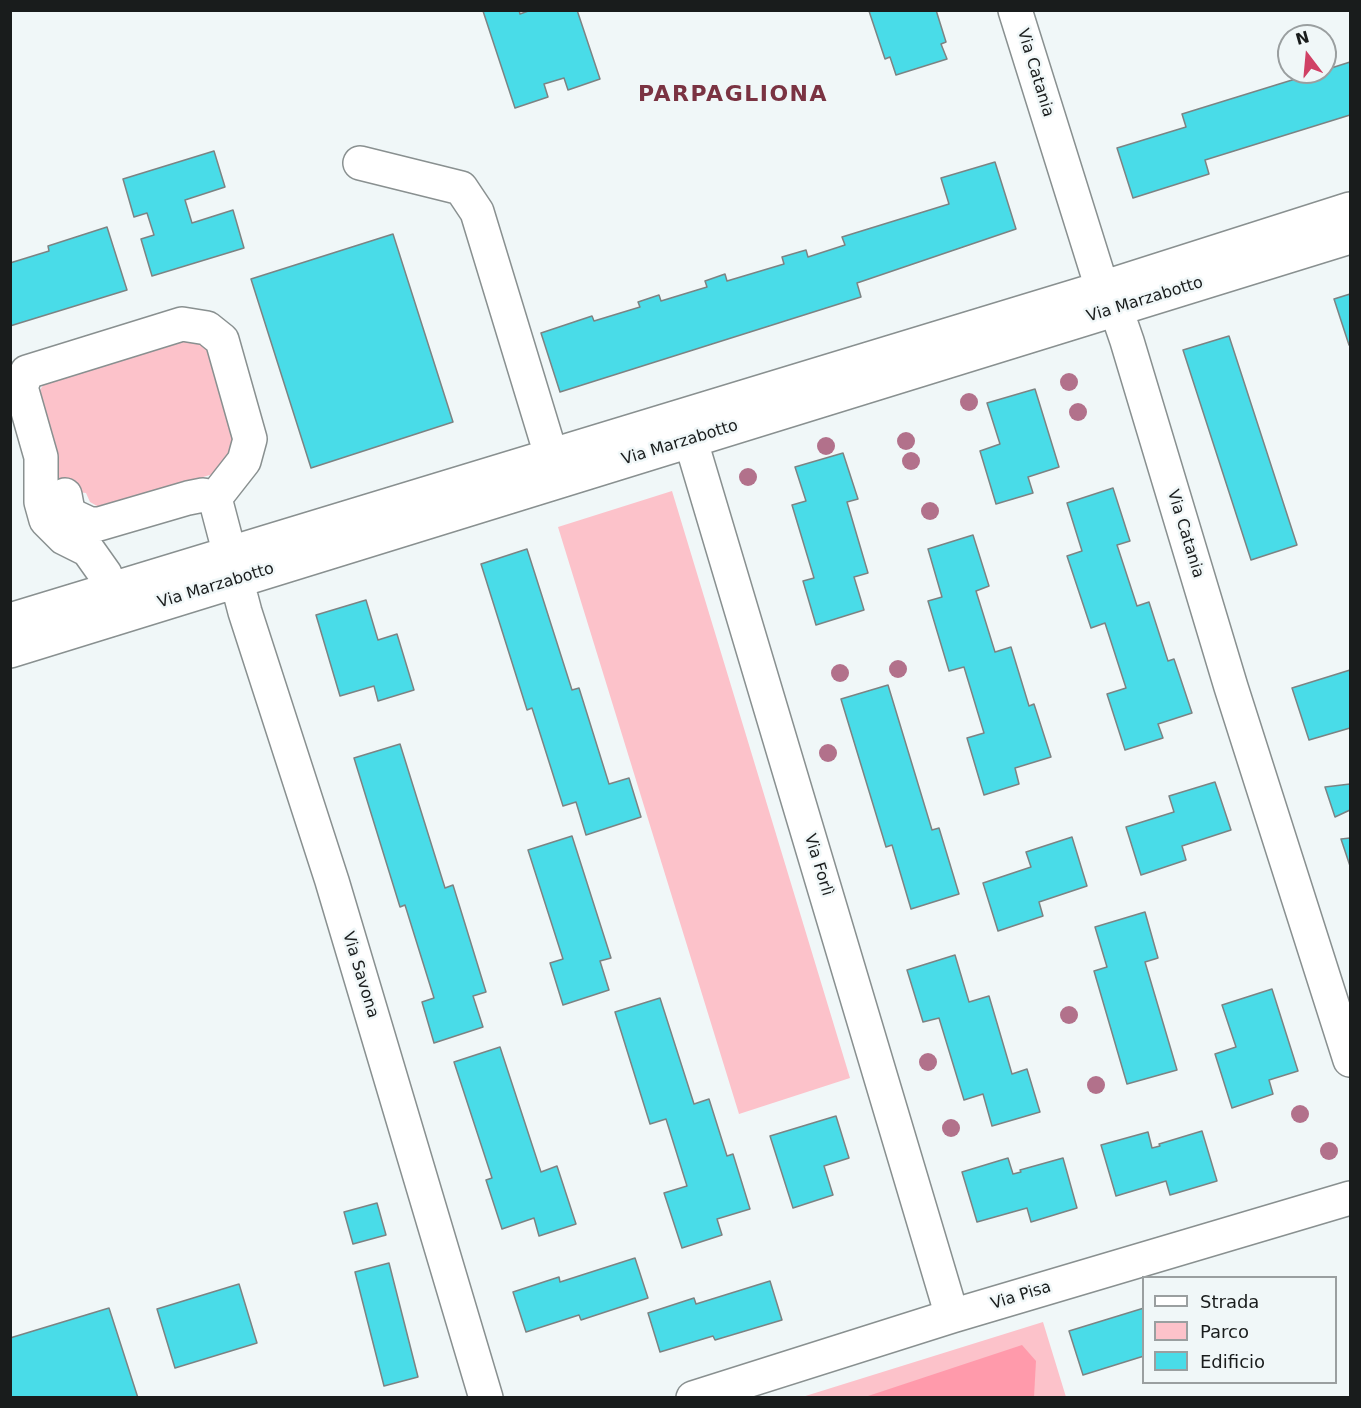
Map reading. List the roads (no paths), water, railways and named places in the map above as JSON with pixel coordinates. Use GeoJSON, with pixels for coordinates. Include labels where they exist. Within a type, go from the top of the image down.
{"type":"FeatureCollection","features":[{"type":"Feature","properties":{"kind":"street","name":"Via Catania"},"geometry":{"type":"LineString","coordinates":[[1015,10],[1350,1060]]}},
{"type":"Feature","properties":{"kind":"street"},"geometry":{"type":"LineString","coordinates":[[360,163],[461,188],[477,212],[551,455]]}},
{"type":"Feature","properties":{"kind":"street","name":"Via Marzabotto"},"geometry":{"type":"LineString","coordinates":[[1109,299],[1350,209]]}},
{"type":"Feature","properties":{"kind":"street","name":"Via Marzabotto"},"geometry":{"type":"LineString","coordinates":[[10,620],[111,590],[233,567],[1109,299],[1350,237]]}},
{"type":"Feature","properties":{"kind":"street"},"geometry":{"type":"LineString","coordinates":[[66,495],[68,511],[90,524],[99,524],[188,498],[203,495],[214,498],[244,461],[250,439],[222,340],[207,328],[182,324],[27,372],[21,387],[40,456],[41,502],[46,520],[64,537],[88,550],[105,574],[111,590]]}},
{"type":"Feature","properties":{"kind":"street","name":"Via Marzabotto"},"geometry":{"type":"LineString","coordinates":[[10,651],[233,567],[551,455],[687,427]]}},
{"type":"Feature","properties":{"kind":"street","name":"Via Forlì"},"geometry":{"type":"LineString","coordinates":[[687,427],[952,1316]]}},
{"type":"Feature","properties":{"kind":"street","name":"Via Savona"},"geometry":{"type":"LineString","coordinates":[[214,498],[245,612],[332,881],[486,1398]]}},
{"type":"Feature","properties":{"kind":"street","name":"Via Pisa"},"geometry":{"type":"LineString","coordinates":[[693,1398],[952,1316],[1350,1198]]}},
{"type":"Feature","properties":{"kind":"district","name":"PARPAGLIONA"},"geometry":{"type":"Point","coordinates":[733,95]}}]}
